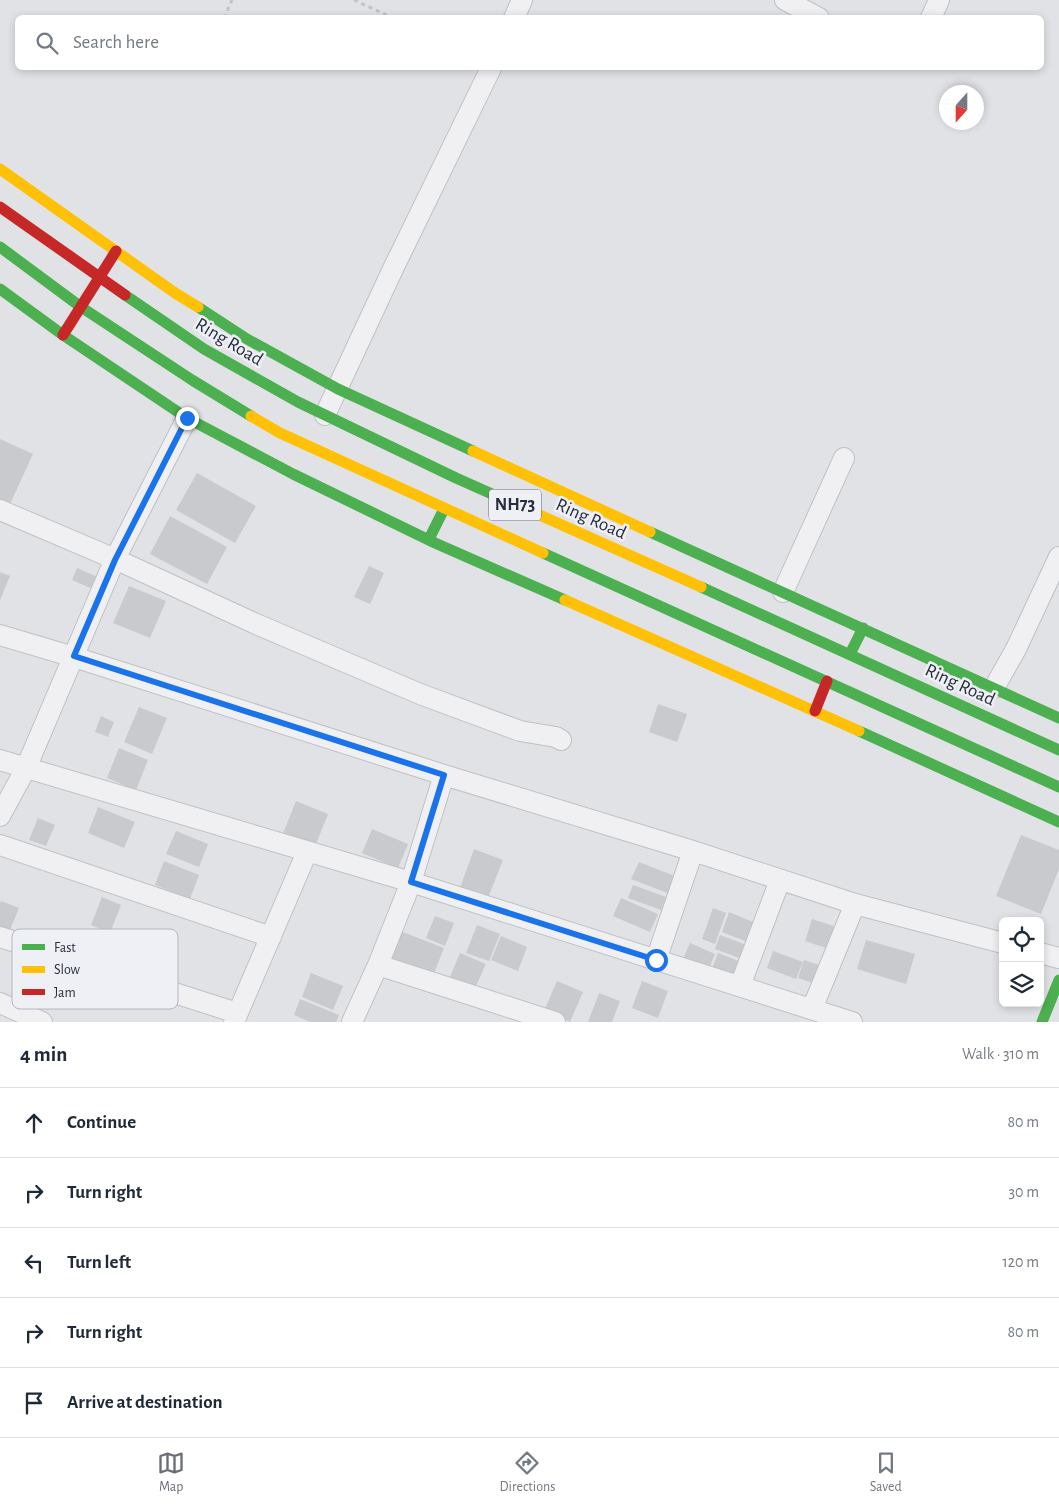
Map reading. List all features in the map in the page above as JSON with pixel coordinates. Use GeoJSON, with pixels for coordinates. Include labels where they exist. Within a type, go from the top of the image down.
{"type":"FeatureCollection","features":[{"type":"Feature","properties":{"kind":"main road"},"geometry":{"type":"LineString","coordinates":[[0,169],[174,292],[247,339],[338,389],[1059,718]]}},
{"type":"Feature","properties":{"kind":"main road","name":"Ring Road"},"geometry":{"type":"LineString","coordinates":[[0,207],[204,349],[325,416],[492,494],[1059,750]]}},
{"type":"Feature","properties":{"kind":"main road","name":"NH73"},"geometry":{"type":"LineString","coordinates":[[0,247],[81,307],[192,380],[280,433],[1059,788]]}},
{"type":"Feature","properties":{"kind":"main road"},"geometry":{"type":"LineString","coordinates":[[63,335],[116,251]]}},
{"type":"Feature","properties":{"kind":"main road"},"geometry":{"type":"LineString","coordinates":[[0,289],[63,335],[187,418],[293,474],[429,539],[815,710],[1059,822]]}},
{"type":"Feature","properties":{"kind":"main road"},"geometry":{"type":"LineString","coordinates":[[429,539],[444,509]]}},
{"type":"Feature","properties":{"kind":"main road"},"geometry":{"type":"LineString","coordinates":[[850,654],[863,628]]}},
{"type":"Feature","properties":{"kind":"main road"},"geometry":{"type":"LineString","coordinates":[[815,710],[827,681]]}},
{"type":"Feature","properties":{"kind":"main road"},"geometry":{"type":"LineString","coordinates":[[1042,1022],[1059,980]]}},
{"type":"Feature","properties":{"kind":"street"},"geometry":{"type":"LineString","coordinates":[[515,15],[522,0]]}},
{"type":"Feature","properties":{"kind":"street"},"geometry":{"type":"LineString","coordinates":[[932,15],[939,0]]}},
{"type":"Feature","properties":{"kind":"street"},"geometry":{"type":"LineString","coordinates":[[795,2],[814,15]]}},
{"type":"Feature","properties":{"kind":"street"},"geometry":{"type":"LineString","coordinates":[[325,416],[392,271],[490,70]]}},
{"type":"Feature","properties":{"kind":"street"},"geometry":{"type":"LineString","coordinates":[[0,816],[26,768],[115,560],[187,418]]}},
{"type":"Feature","properties":{"kind":"street"},"geometry":{"type":"LineString","coordinates":[[783,592],[844,458]]}},
{"type":"Feature","properties":{"kind":"street"},"geometry":{"type":"LineString","coordinates":[[0,510],[254,623],[420,694],[520,731],[556,737],[561,740]]}},
{"type":"Feature","properties":{"kind":"street"},"geometry":{"type":"LineString","coordinates":[[994,688],[1016,649],[1059,557]]}},
{"type":"Feature","properties":{"kind":"street"},"geometry":{"type":"LineString","coordinates":[[0,635],[74,656],[855,904],[999,942]]}},
{"type":"Feature","properties":{"kind":"street"},"geometry":{"type":"LineString","coordinates":[[0,760],[411,882],[852,1022]]}},
{"type":"Feature","properties":{"kind":"street"},"geometry":{"type":"LineString","coordinates":[[352,1022],[378,965],[411,882],[444,775]]}},
{"type":"Feature","properties":{"kind":"street"},"geometry":{"type":"LineString","coordinates":[[0,845],[271,937]]}},
{"type":"Feature","properties":{"kind":"street"},"geometry":{"type":"LineString","coordinates":[[656,960],[693,851]]}},
{"type":"Feature","properties":{"kind":"street"},"geometry":{"type":"LineString","coordinates":[[178,998],[235,1018],[307,852]]}},
{"type":"Feature","properties":{"kind":"street"},"geometry":{"type":"LineString","coordinates":[[740,986],[780,880]]}},
{"type":"Feature","properties":{"kind":"street"},"geometry":{"type":"LineString","coordinates":[[812,1009],[855,904]]}},
{"type":"Feature","properties":{"kind":"street"},"geometry":{"type":"LineString","coordinates":[[0,937],[12,941]]}},
{"type":"Feature","properties":{"kind":"street"},"geometry":{"type":"LineString","coordinates":[[1044,954],[1059,958]]}},
{"type":"Feature","properties":{"kind":"street"},"geometry":{"type":"LineString","coordinates":[[378,965],[554,1022]]}},
{"type":"Feature","properties":{"kind":"street"},"geometry":{"type":"LineString","coordinates":[[0,1003],[12,1008]]}},
{"type":"Feature","properties":{"kind":"street"},"geometry":{"type":"LineString","coordinates":[[13,1009],[42,1022]]}},
{"type":"Feature","properties":{"kind":"path"},"geometry":{"type":"LineString","coordinates":[[225,15],[232,0]]}},
{"type":"Feature","properties":{"kind":"path"},"geometry":{"type":"LineString","coordinates":[[354,0],[386,15]]}},
{"type":"Feature","properties":{"kind":"building"},"geometry":{"type":"Polygon","coordinates":[[[0,439],[33,454],[10,504],[0,500],[0,439]]]}},
{"type":"Feature","properties":{"kind":"building"},"geometry":{"type":"Polygon","coordinates":[[[197,473],[256,506],[235,543],[176,510],[197,473]]]}},
{"type":"Feature","properties":{"kind":"building"},"geometry":{"type":"Polygon","coordinates":[[[170,516],[227,547],[207,584],[150,554],[170,516]]]}},
{"type":"Feature","properties":{"kind":"building"},"geometry":{"type":"Polygon","coordinates":[[[369,566],[384,573],[370,604],[354,597],[369,566]]]}},
{"type":"Feature","properties":{"kind":"building"},"geometry":{"type":"Polygon","coordinates":[[[77,568],[100,578],[95,590],[72,580],[77,568]]]}},
{"type":"Feature","properties":{"kind":"building"},"geometry":{"type":"Polygon","coordinates":[[[0,572],[10,576],[0,600],[0,572]]]}},
{"type":"Feature","properties":{"kind":"building"},"geometry":{"type":"Polygon","coordinates":[[[129,586],[166,601],[150,638],[113,623],[129,586]]]}},
{"type":"Feature","properties":{"kind":"building"},"geometry":{"type":"Polygon","coordinates":[[[658,704],[687,714],[677,742],[649,732],[658,704]]]}},
{"type":"Feature","properties":{"kind":"building"},"geometry":{"type":"Polygon","coordinates":[[[139,707],[167,718],[152,754],[124,742],[139,707]]]}},
{"type":"Feature","properties":{"kind":"building"},"geometry":{"type":"Polygon","coordinates":[[[101,716],[114,722],[108,737],[95,732],[101,716]]]}},
{"type":"Feature","properties":{"kind":"building"},"geometry":{"type":"Polygon","coordinates":[[[119,748],[148,760],[136,790],[107,778],[119,748]]]}},
{"type":"Feature","properties":{"kind":"building"},"geometry":{"type":"Polygon","coordinates":[[[296,801],[328,814],[314,849],[282,836],[296,801]]]}},
{"type":"Feature","properties":{"kind":"building"},"geometry":{"type":"Polygon","coordinates":[[[98,807],[135,822],[124,848],[88,833],[98,807]]]}},
{"type":"Feature","properties":{"kind":"building"},"geometry":{"type":"Polygon","coordinates":[[[38,818],[55,825],[46,846],[29,840],[38,818]]]}},
{"type":"Feature","properties":{"kind":"building"},"geometry":{"type":"Polygon","coordinates":[[[372,829],[408,844],[398,868],[362,853],[372,829]]]}},
{"type":"Feature","properties":{"kind":"building"},"geometry":{"type":"Polygon","coordinates":[[[176,831],[208,844],[199,867],[166,854],[176,831]]]}},
{"type":"Feature","properties":{"kind":"building"},"geometry":{"type":"Polygon","coordinates":[[[1021,835],[1059,850],[1059,869],[1041,914],[996,896],[1021,835]]]}},
{"type":"Feature","properties":{"kind":"building"},"geometry":{"type":"Polygon","coordinates":[[[474,849],[503,860],[488,898],[460,888],[474,849]]]}},
{"type":"Feature","properties":{"kind":"building"},"geometry":{"type":"Polygon","coordinates":[[[164,861],[199,875],[190,899],[155,885],[164,861]]]}},
{"type":"Feature","properties":{"kind":"building"},"geometry":{"type":"Polygon","coordinates":[[[639,862],[677,877],[670,894],[631,879],[639,862]]]}},
{"type":"Feature","properties":{"kind":"building"},"geometry":{"type":"Polygon","coordinates":[[[633,885],[666,897],[661,910],[628,898],[633,885]]]}},
{"type":"Feature","properties":{"kind":"building"},"geometry":{"type":"Polygon","coordinates":[[[102,897],[121,905],[112,929],[100,929],[91,925],[102,897]]]}},
{"type":"Feature","properties":{"kind":"building"},"geometry":{"type":"Polygon","coordinates":[[[621,898],[658,914],[650,932],[613,916],[621,898]]]}},
{"type":"Feature","properties":{"kind":"building"},"geometry":{"type":"Polygon","coordinates":[[[1,901],[19,908],[8,935],[0,932],[1,901]]]}},
{"type":"Feature","properties":{"kind":"building"},"geometry":{"type":"Polygon","coordinates":[[[713,908],[726,913],[715,944],[702,939],[713,908]]]}},
{"type":"Feature","properties":{"kind":"building"},"geometry":{"type":"Polygon","coordinates":[[[729,912],[760,925],[753,944],[722,932],[729,912]]]}},
{"type":"Feature","properties":{"kind":"building"},"geometry":{"type":"Polygon","coordinates":[[[435,916],[454,923],[445,946],[426,938],[435,916]]]}},
{"type":"Feature","properties":{"kind":"building"},"geometry":{"type":"Polygon","coordinates":[[[812,919],[843,929],[835,951],[805,941],[812,919]]]}},
{"type":"Feature","properties":{"kind":"building"},"geometry":{"type":"Polygon","coordinates":[[[477,925],[500,934],[489,961],[466,953],[477,925]]]}},
{"type":"Feature","properties":{"kind":"building"},"geometry":{"type":"Polygon","coordinates":[[[400,931],[444,948],[433,976],[389,958],[400,931]]]}},
{"type":"Feature","properties":{"kind":"building"},"geometry":{"type":"Polygon","coordinates":[[[720,935],[752,947],[747,961],[715,949],[720,935]]]}},
{"type":"Feature","properties":{"kind":"building"},"geometry":{"type":"Polygon","coordinates":[[[501,936],[527,947],[518,971],[491,960],[501,936]]]}},
{"type":"Feature","properties":{"kind":"building"},"geometry":{"type":"Polygon","coordinates":[[[866,940],[915,954],[906,984],[857,969],[866,940]]]}},
{"type":"Feature","properties":{"kind":"building"},"geometry":{"type":"Polygon","coordinates":[[[690,943],[715,954],[708,971],[682,961],[690,943]]]}},
{"type":"Feature","properties":{"kind":"building"},"geometry":{"type":"Polygon","coordinates":[[[773,951],[803,962],[796,979],[767,968],[773,951]]]}},
{"type":"Feature","properties":{"kind":"building"},"geometry":{"type":"Polygon","coordinates":[[[460,953],[486,964],[475,988],[450,977],[460,953]]]}},
{"type":"Feature","properties":{"kind":"building"},"geometry":{"type":"Polygon","coordinates":[[[718,953],[744,963],[737,981],[711,971],[718,953]]]}},
{"type":"Feature","properties":{"kind":"building"},"geometry":{"type":"Polygon","coordinates":[[[804,960],[825,967],[819,985],[798,978],[804,960]]]}},
{"type":"Feature","properties":{"kind":"building"},"geometry":{"type":"Polygon","coordinates":[[[311,973],[343,986],[333,1010],[302,997],[311,973]]]}},
{"type":"Feature","properties":{"kind":"building"},"geometry":{"type":"Polygon","coordinates":[[[557,981],[583,992],[570,1022],[544,1011],[557,981]]]}},
{"type":"Feature","properties":{"kind":"building"},"geometry":{"type":"Polygon","coordinates":[[[642,981],[668,991],[658,1018],[632,1008],[642,981]]]}},
{"type":"Feature","properties":{"kind":"building"},"geometry":{"type":"Polygon","coordinates":[[[599,993],[620,1001],[612,1022],[588,1022],[599,993]]]}},
{"type":"Feature","properties":{"kind":"building"},"geometry":{"type":"Polygon","coordinates":[[[300,999],[339,1015],[336,1022],[310,1022],[294,1015],[300,999]]]}},
{"type":"Feature","properties":{"kind":"traffic: fast"},"geometry":{"type":"LineString","coordinates":[[0,247],[81,307],[192,380],[251,416]]}},
{"type":"Feature","properties":{"kind":"traffic: fast"},"geometry":{"type":"LineString","coordinates":[[0,289],[63,335],[187,418],[293,474],[435,543],[565,600]]}},
{"type":"Feature","properties":{"kind":"traffic: fast"},"geometry":{"type":"LineString","coordinates":[[125,295],[204,349],[298,402],[456,478],[535,513]]}},
{"type":"Feature","properties":{"kind":"traffic: fast"},"geometry":{"type":"LineString","coordinates":[[198,307],[247,339],[338,389],[473,451]]}},
{"type":"Feature","properties":{"kind":"traffic: fast"},"geometry":{"type":"LineString","coordinates":[[429,539],[444,509]]}},
{"type":"Feature","properties":{"kind":"traffic: fast"},"geometry":{"type":"LineString","coordinates":[[650,532],[1059,718]]}},
{"type":"Feature","properties":{"kind":"traffic: fast"},"geometry":{"type":"LineString","coordinates":[[543,553],[1059,787]]}},
{"type":"Feature","properties":{"kind":"traffic: fast"},"geometry":{"type":"LineString","coordinates":[[701,587],[1059,750]]}},
{"type":"Feature","properties":{"kind":"traffic: fast"},"geometry":{"type":"LineString","coordinates":[[850,654],[863,628]]}},
{"type":"Feature","properties":{"kind":"traffic: fast"},"geometry":{"type":"LineString","coordinates":[[859,731],[1059,822]]}},
{"type":"Feature","properties":{"kind":"traffic: fast"},"geometry":{"type":"LineString","coordinates":[[1042,1022],[1059,980]]}},
{"type":"Feature","properties":{"kind":"traffic: slow"},"geometry":{"type":"LineString","coordinates":[[0,169],[175,293],[198,307]]}},
{"type":"Feature","properties":{"kind":"traffic: slow"},"geometry":{"type":"LineString","coordinates":[[251,416],[280,433],[543,553]]}},
{"type":"Feature","properties":{"kind":"traffic: slow"},"geometry":{"type":"LineString","coordinates":[[473,451],[650,532]]}},
{"type":"Feature","properties":{"kind":"traffic: slow"},"geometry":{"type":"LineString","coordinates":[[535,513],[701,587]]}},
{"type":"Feature","properties":{"kind":"traffic: slow"},"geometry":{"type":"LineString","coordinates":[[565,600],[859,731]]}},
{"type":"Feature","properties":{"kind":"traffic: jam"},"geometry":{"type":"LineString","coordinates":[[0,207],[125,295]]}},
{"type":"Feature","properties":{"kind":"traffic: jam"},"geometry":{"type":"LineString","coordinates":[[63,335],[116,251]]}},
{"type":"Feature","properties":{"kind":"traffic: jam"},"geometry":{"type":"LineString","coordinates":[[815,711],[827,681]]}},
{"type":"Feature","properties":{"kind":"route"},"geometry":{"type":"LineString","coordinates":[[187,418],[115,560],[74,656],[444,775],[411,882],[656,960]]}}]}
